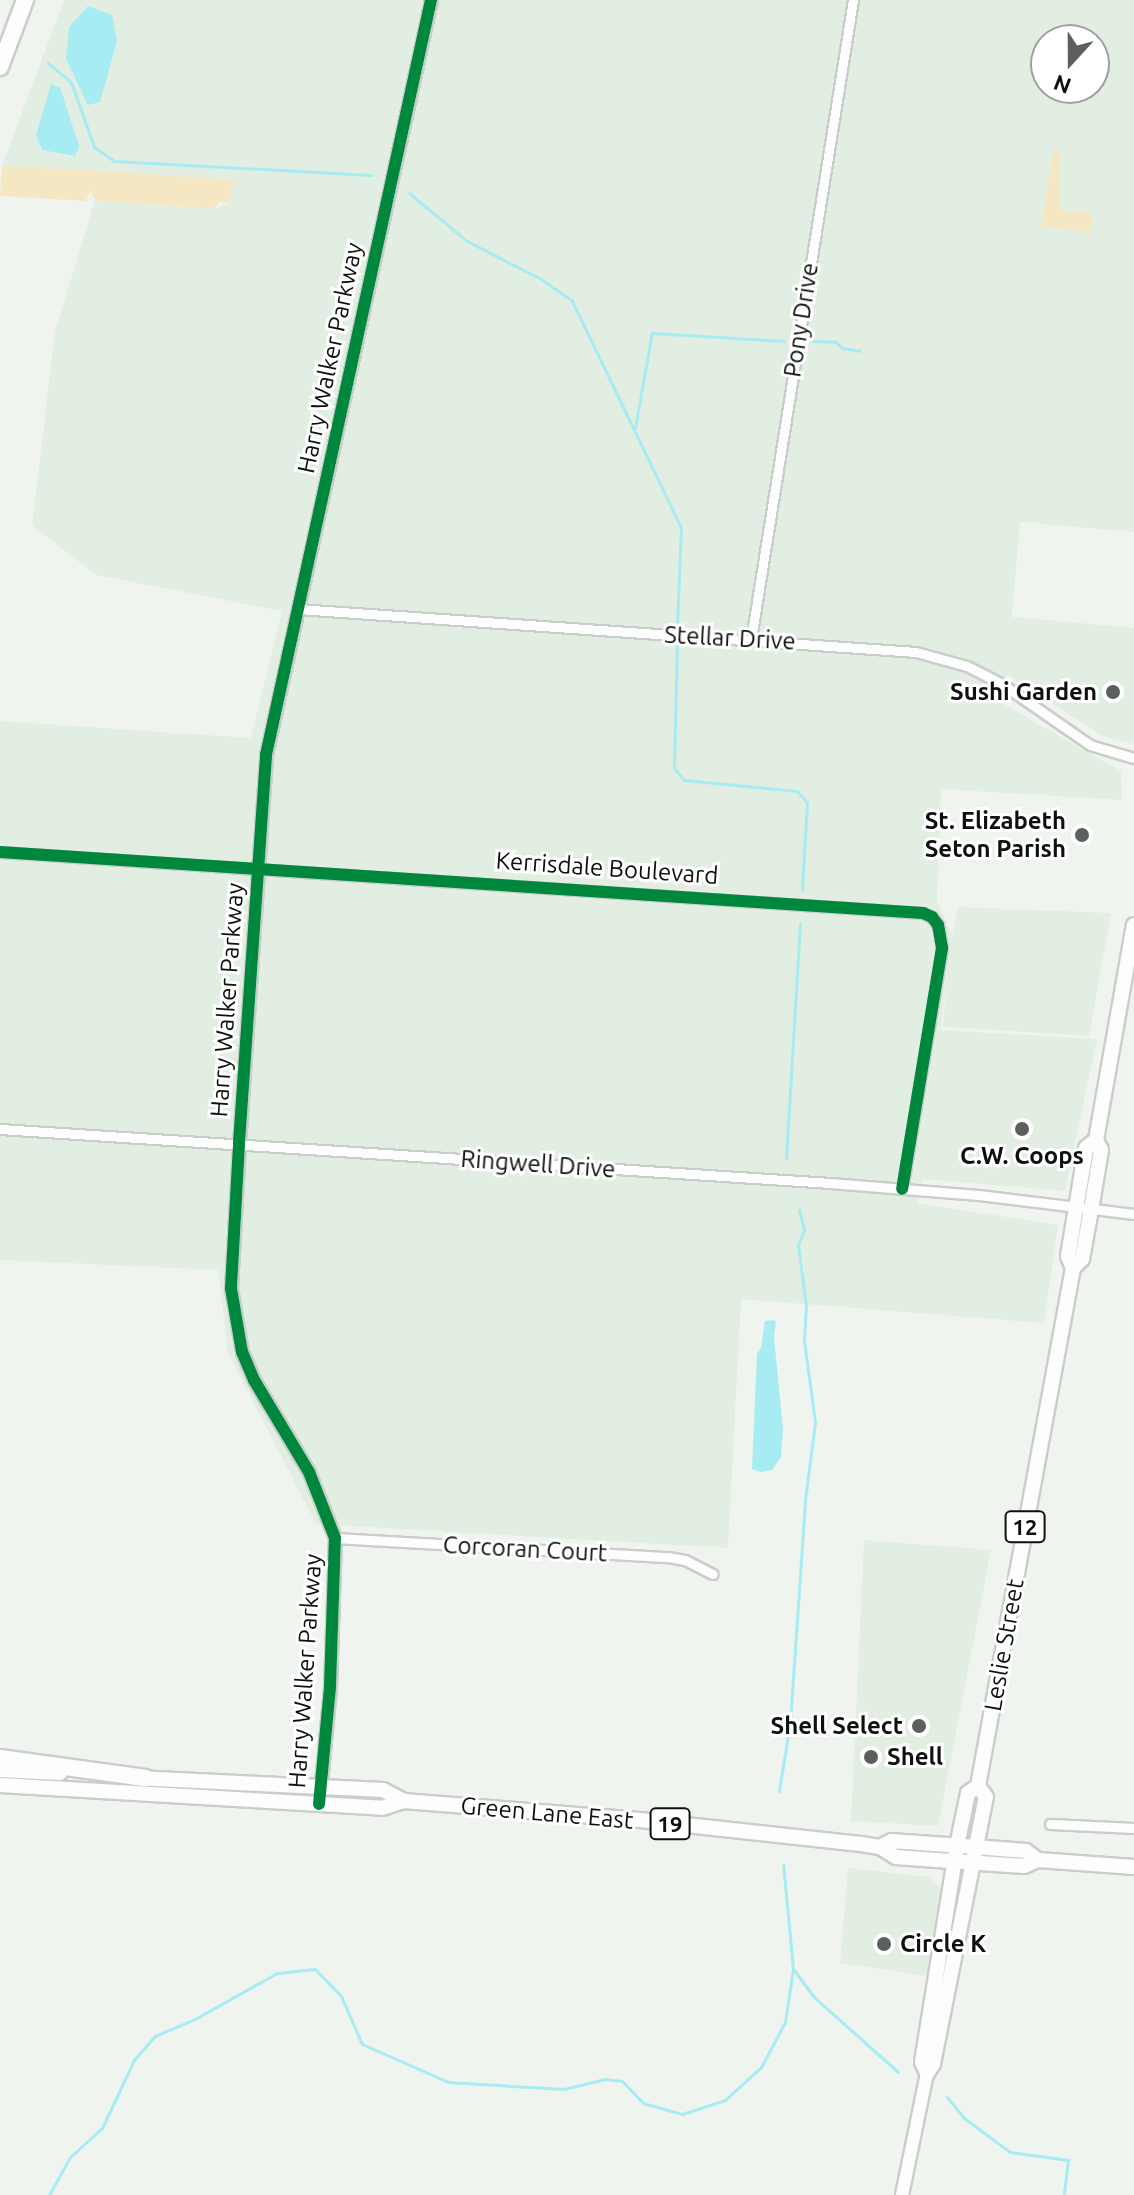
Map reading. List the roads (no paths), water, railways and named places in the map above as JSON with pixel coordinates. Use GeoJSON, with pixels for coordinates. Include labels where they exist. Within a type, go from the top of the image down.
{"type":"FeatureCollection","features":[{"type":"Feature","properties":{"kind":"highway"},"geometry":{"type":"LineString","coordinates":[[0,67],[25,0]]}},
{"type":"Feature","properties":{"kind":"highway"},"geometry":{"type":"LineString","coordinates":[[0,1758],[146,1778]]}},
{"type":"Feature","properties":{"kind":"main road","name":"Leslie Street"},"geometry":{"type":"LineString","coordinates":[[1073,1268],[1082,1259],[1091,1210],[1101,1150],[1096,1140],[1134,925]]}},
{"type":"Feature","properties":{"kind":"main road","name":"Leslie Street"},"geometry":{"type":"LineString","coordinates":[[927,2073],[922,2062],[956,1853],[968,1793],[978,1786],[1073,1268],[1068,1256],[1075,1207],[1086,1148],[1096,1140]]}},
{"type":"Feature","properties":{"kind":"main road","name":"Green Lane East"},"geometry":{"type":"LineString","coordinates":[[0,1770],[318,1785],[383,1790],[404,1801]]}},
{"type":"Feature","properties":{"kind":"main road","name":"Green Lane East"},"geometry":{"type":"LineString","coordinates":[[0,1785],[382,1808],[404,1801],[640,1820],[880,1847],[892,1841],[956,1853],[973,1862],[1024,1866],[1038,1860],[1134,1867]]}},
{"type":"Feature","properties":{"kind":"main road","name":"Leslie Street"},"geometry":{"type":"LineString","coordinates":[[902,2195],[927,2073],[933,2064],[986,1797],[978,1786]]}},
{"type":"Feature","properties":{"kind":"main road","name":"Green Lane East"},"geometry":{"type":"LineString","coordinates":[[956,1853],[976,1847],[1026,1851],[1038,1860]]}},
{"type":"Feature","properties":{"kind":"street","name":"Harry Walker Parkway"},"geometry":{"type":"LineString","coordinates":[[319,1804],[318,1785],[330,1687],[335,1538],[309,1472],[254,1380],[242,1352],[231,1288],[239,1143],[266,755],[431,0]]}},
{"type":"Feature","properties":{"kind":"street","name":"Pony Drive"},"geometry":{"type":"LineString","coordinates":[[751,639],[853,0]]}},
{"type":"Feature","properties":{"kind":"street","name":"Stellar Drive"},"geometry":{"type":"LineString","coordinates":[[298,609],[896,649],[967,666],[1002,684],[1090,745],[1134,758]]}},
{"type":"Feature","properties":{"kind":"street","name":"Kerrisdale Boulevard"},"geometry":{"type":"LineString","coordinates":[[0,852],[912,910],[932,917],[941,934],[942,948],[902,1189]]}},
{"type":"Feature","properties":{"kind":"street","name":"Ringwell Drive"},"geometry":{"type":"LineString","coordinates":[[0,1129],[902,1189],[1134,1214]]}},
{"type":"Feature","properties":{"kind":"street","name":"Corcoran Court"},"geometry":{"type":"LineString","coordinates":[[335,1538],[668,1557],[685,1560],[713,1574]]}},
{"type":"Feature","properties":{"kind":"street"},"geometry":{"type":"LineString","coordinates":[[1050,1824],[1134,1828]]}},
{"type":"Feature","properties":{"kind":"water"},"geometry":{"type":"Polygon","coordinates":[[[88,6],[112,15],[117,41],[100,102],[88,105],[66,59],[69,27],[88,6]]]}},
{"type":"Feature","properties":{"kind":"water"},"geometry":{"type":"Polygon","coordinates":[[[51,84],[60,87],[79,146],[75,156],[42,150],[36,135],[51,84]]]}},
{"type":"Feature","properties":{"kind":"water"},"geometry":{"type":"Polygon","coordinates":[[[765,1321],[776,1321],[774,1337],[783,1429],[781,1457],[772,1470],[761,1472],[752,1469],[757,1354],[761,1348],[765,1321]]]}},
{"type":"Feature","properties":{"kind":"waterway"},"geometry":{"type":"LineString","coordinates":[[48,63],[71,82],[94,147],[114,161],[372,175]]}},
{"type":"Feature","properties":{"kind":"waterway"},"geometry":{"type":"LineString","coordinates":[[409,193],[467,241],[541,279],[572,301],[681,527],[677,626]]}},
{"type":"Feature","properties":{"kind":"waterway"},"geometry":{"type":"LineString","coordinates":[[635,428],[652,333],[784,341]]}},
{"type":"Feature","properties":{"kind":"waterway"},"geometry":{"type":"LineString","coordinates":[[812,341],[836,342],[842,348],[860,351]]}},
{"type":"Feature","properties":{"kind":"waterway"},"geometry":{"type":"LineString","coordinates":[[677,644],[674,768],[684,780],[797,791],[807,802],[802,890]]}},
{"type":"Feature","properties":{"kind":"waterway"},"geometry":{"type":"LineString","coordinates":[[786,1159],[800,923]]}},
{"type":"Feature","properties":{"kind":"waterway"},"geometry":{"type":"LineString","coordinates":[[779,1791],[790,1722],[805,1500],[815,1422],[804,1341],[806,1306],[798,1245],[804,1230],[799,1210]]}},
{"type":"Feature","properties":{"kind":"waterway"},"geometry":{"type":"LineString","coordinates":[[49,2195],[70,2157],[102,2128],[134,2060],[155,2036],[195,2019],[277,1973],[315,1969],[341,1996],[362,2044],[448,2082],[564,2089],[605,2079],[622,2081],[643,2103],[682,2114],[725,2100],[761,2067],[785,2022],[793,1969],[783,1864]]}},
{"type":"Feature","properties":{"kind":"waterway"},"geometry":{"type":"LineString","coordinates":[[793,1969],[815,1998],[898,2072]]}},
{"type":"Feature","properties":{"kind":"waterway"},"geometry":{"type":"LineString","coordinates":[[947,2097],[964,2118],[1010,2152],[1068,2160],[1064,2195]]}},
{"type":"Feature","properties":{"kind":"place","name":"Sushi Garden"},"geometry":{"type":"Point","coordinates":[1113,692]}},
{"type":"Feature","properties":{"kind":"place","name":"St. Elizabeth Seton Parish"},"geometry":{"type":"Point","coordinates":[1082,835]}},
{"type":"Feature","properties":{"kind":"place","name":"C.W. Coops"},"geometry":{"type":"Point","coordinates":[1022,1129]}},
{"type":"Feature","properties":{"kind":"place","name":"Shell Select"},"geometry":{"type":"Point","coordinates":[919,1726]}},
{"type":"Feature","properties":{"kind":"place","name":"Shell"},"geometry":{"type":"Point","coordinates":[871,1757]}},
{"type":"Feature","properties":{"kind":"place","name":"Circle K"},"geometry":{"type":"Point","coordinates":[884,1944]}}]}
